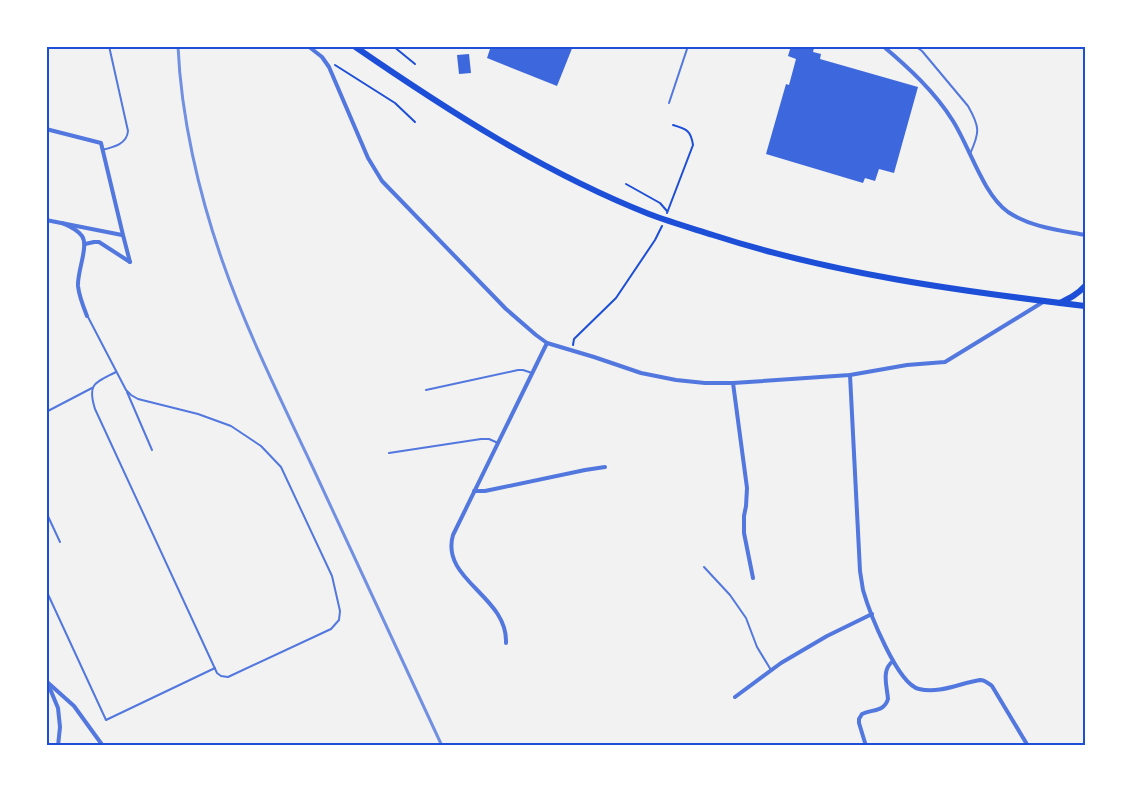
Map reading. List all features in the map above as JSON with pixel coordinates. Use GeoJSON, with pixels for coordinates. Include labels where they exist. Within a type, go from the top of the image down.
{"type":"FeatureCollection","features":[{"type":"Feature","properties":{"kind":"main road"},"geometry":{"type":"LineString","coordinates":[[354,46],[470,122],[530,157],[623,203],[682,226],[762,250],[844,270],[1043,302],[1085,306]]}},
{"type":"Feature","properties":{"kind":"main road"},"geometry":{"type":"LineString","coordinates":[[1060,303],[1074,296],[1085,286]]}},
{"type":"Feature","properties":{"kind":"street"},"geometry":{"type":"LineString","coordinates":[[308,46],[322,57],[329,67],[368,158],[382,181],[506,308],[547,343],[641,373],[686,381],[733,383],[850,375],[907,365],[945,362],[1043,302]]}},
{"type":"Feature","properties":{"kind":"street"},"geometry":{"type":"LineString","coordinates":[[882,46],[918,78],[938,100],[954,122],[994,199],[1007,211],[1028,222],[1047,228],[1085,235]]}},
{"type":"Feature","properties":{"kind":"street"},"geometry":{"type":"LineString","coordinates":[[46,129],[101,143],[130,262],[99,242],[85,244]]}},
{"type":"Feature","properties":{"kind":"street"},"geometry":{"type":"LineString","coordinates":[[46,220],[122,235]]}},
{"type":"Feature","properties":{"kind":"street"},"geometry":{"type":"LineString","coordinates":[[62,223],[80,234],[85,244],[78,286],[87,316]]}},
{"type":"Feature","properties":{"kind":"street"},"geometry":{"type":"LineString","coordinates":[[506,643],[506,630],[498,614],[485,597],[465,577],[454,561],[451,542],[547,343]]}},
{"type":"Feature","properties":{"kind":"street"},"geometry":{"type":"LineString","coordinates":[[850,375],[860,571],[872,614],[893,661],[908,682],[919,689],[942,689],[980,680],[988,682],[1028,746]]}},
{"type":"Feature","properties":{"kind":"street"},"geometry":{"type":"LineString","coordinates":[[733,383],[746,488],[743,525],[753,578]]}},
{"type":"Feature","properties":{"kind":"street"},"geometry":{"type":"LineString","coordinates":[[474,491],[481,492],[605,467]]}},
{"type":"Feature","properties":{"kind":"street"},"geometry":{"type":"LineString","coordinates":[[735,696],[771,670],[819,641],[872,614]]}},
{"type":"Feature","properties":{"kind":"street"},"geometry":{"type":"LineString","coordinates":[[866,746],[859,719],[862,714],[880,709],[887,702],[886,671],[893,661]]}},
{"type":"Feature","properties":{"kind":"street"},"geometry":{"type":"LineString","coordinates":[[47,681],[58,708],[60,727],[58,746]]}},
{"type":"Feature","properties":{"kind":"street"},"geometry":{"type":"LineString","coordinates":[[47,681],[74,706],[103,746]]}},
{"type":"Feature","properties":{"kind":"lane"},"geometry":{"type":"LineString","coordinates":[[102,150],[120,144],[125,140],[128,131],[108,46]]}},
{"type":"Feature","properties":{"kind":"lane"},"geometry":{"type":"LineString","coordinates":[[669,103],[688,46]]}},
{"type":"Feature","properties":{"kind":"lane"},"geometry":{"type":"LineString","coordinates":[[915,46],[922,51],[968,106],[978,128],[977,139],[970,154]]}},
{"type":"Feature","properties":{"kind":"lane"},"geometry":{"type":"LineString","coordinates":[[87,316],[126,390],[152,450]]}},
{"type":"Feature","properties":{"kind":"lane"},"geometry":{"type":"LineString","coordinates":[[426,390],[518,370],[532,373]]}},
{"type":"Feature","properties":{"kind":"lane"},"geometry":{"type":"LineString","coordinates":[[46,412],[92,388],[97,382],[116,372]]}},
{"type":"Feature","properties":{"kind":"lane"},"geometry":{"type":"LineString","coordinates":[[92,388],[95,409],[217,673],[228,677],[331,629],[339,620],[340,611],[332,576],[281,467],[261,446],[230,426],[198,414],[138,399],[126,390]]}},
{"type":"Feature","properties":{"kind":"lane"},"geometry":{"type":"LineString","coordinates":[[389,453],[481,438],[498,443]]}},
{"type":"Feature","properties":{"kind":"lane"},"geometry":{"type":"LineString","coordinates":[[47,515],[60,542]]}},
{"type":"Feature","properties":{"kind":"lane"},"geometry":{"type":"LineString","coordinates":[[704,567],[730,595],[746,618],[757,647],[771,670]]}},
{"type":"Feature","properties":{"kind":"lane"},"geometry":{"type":"LineString","coordinates":[[46,590],[106,720],[215,668]]}},
{"type":"Feature","properties":{"kind":"path"},"geometry":{"type":"LineString","coordinates":[[393,46],[416,64]]}},
{"type":"Feature","properties":{"kind":"path"},"geometry":{"type":"LineString","coordinates":[[322,57],[395,103],[415,122]]}},
{"type":"Feature","properties":{"kind":"path"},"geometry":{"type":"LineString","coordinates":[[571,350],[574,339],[616,298],[656,240],[693,145],[689,132],[673,126]]}},
{"type":"Feature","properties":{"kind":"path"},"geometry":{"type":"LineString","coordinates":[[626,184],[660,203],[668,212]]}},
{"type":"Feature","properties":{"kind":"building"},"geometry":{"type":"Polygon","coordinates":[[[491,46],[573,46],[557,86],[487,58],[491,46]]]}},
{"type":"Feature","properties":{"kind":"building"},"geometry":{"type":"Polygon","coordinates":[[[791,46],[809,46],[814,48],[813,52],[821,54],[820,59],[918,87],[894,173],[879,169],[875,181],[865,178],[863,183],[766,154],[786,84],[789,85],[796,59],[788,56],[791,46]]]}},
{"type":"Feature","properties":{"kind":"building"},"geometry":{"type":"Polygon","coordinates":[[[469,54],[471,73],[459,74],[457,55],[469,54]]]}},
{"type":"Feature","properties":{"kind":"railway"},"geometry":{"type":"LineString","coordinates":[[178,46],[183,100],[192,155],[206,209],[232,287],[265,366],[442,746]]}}]}
